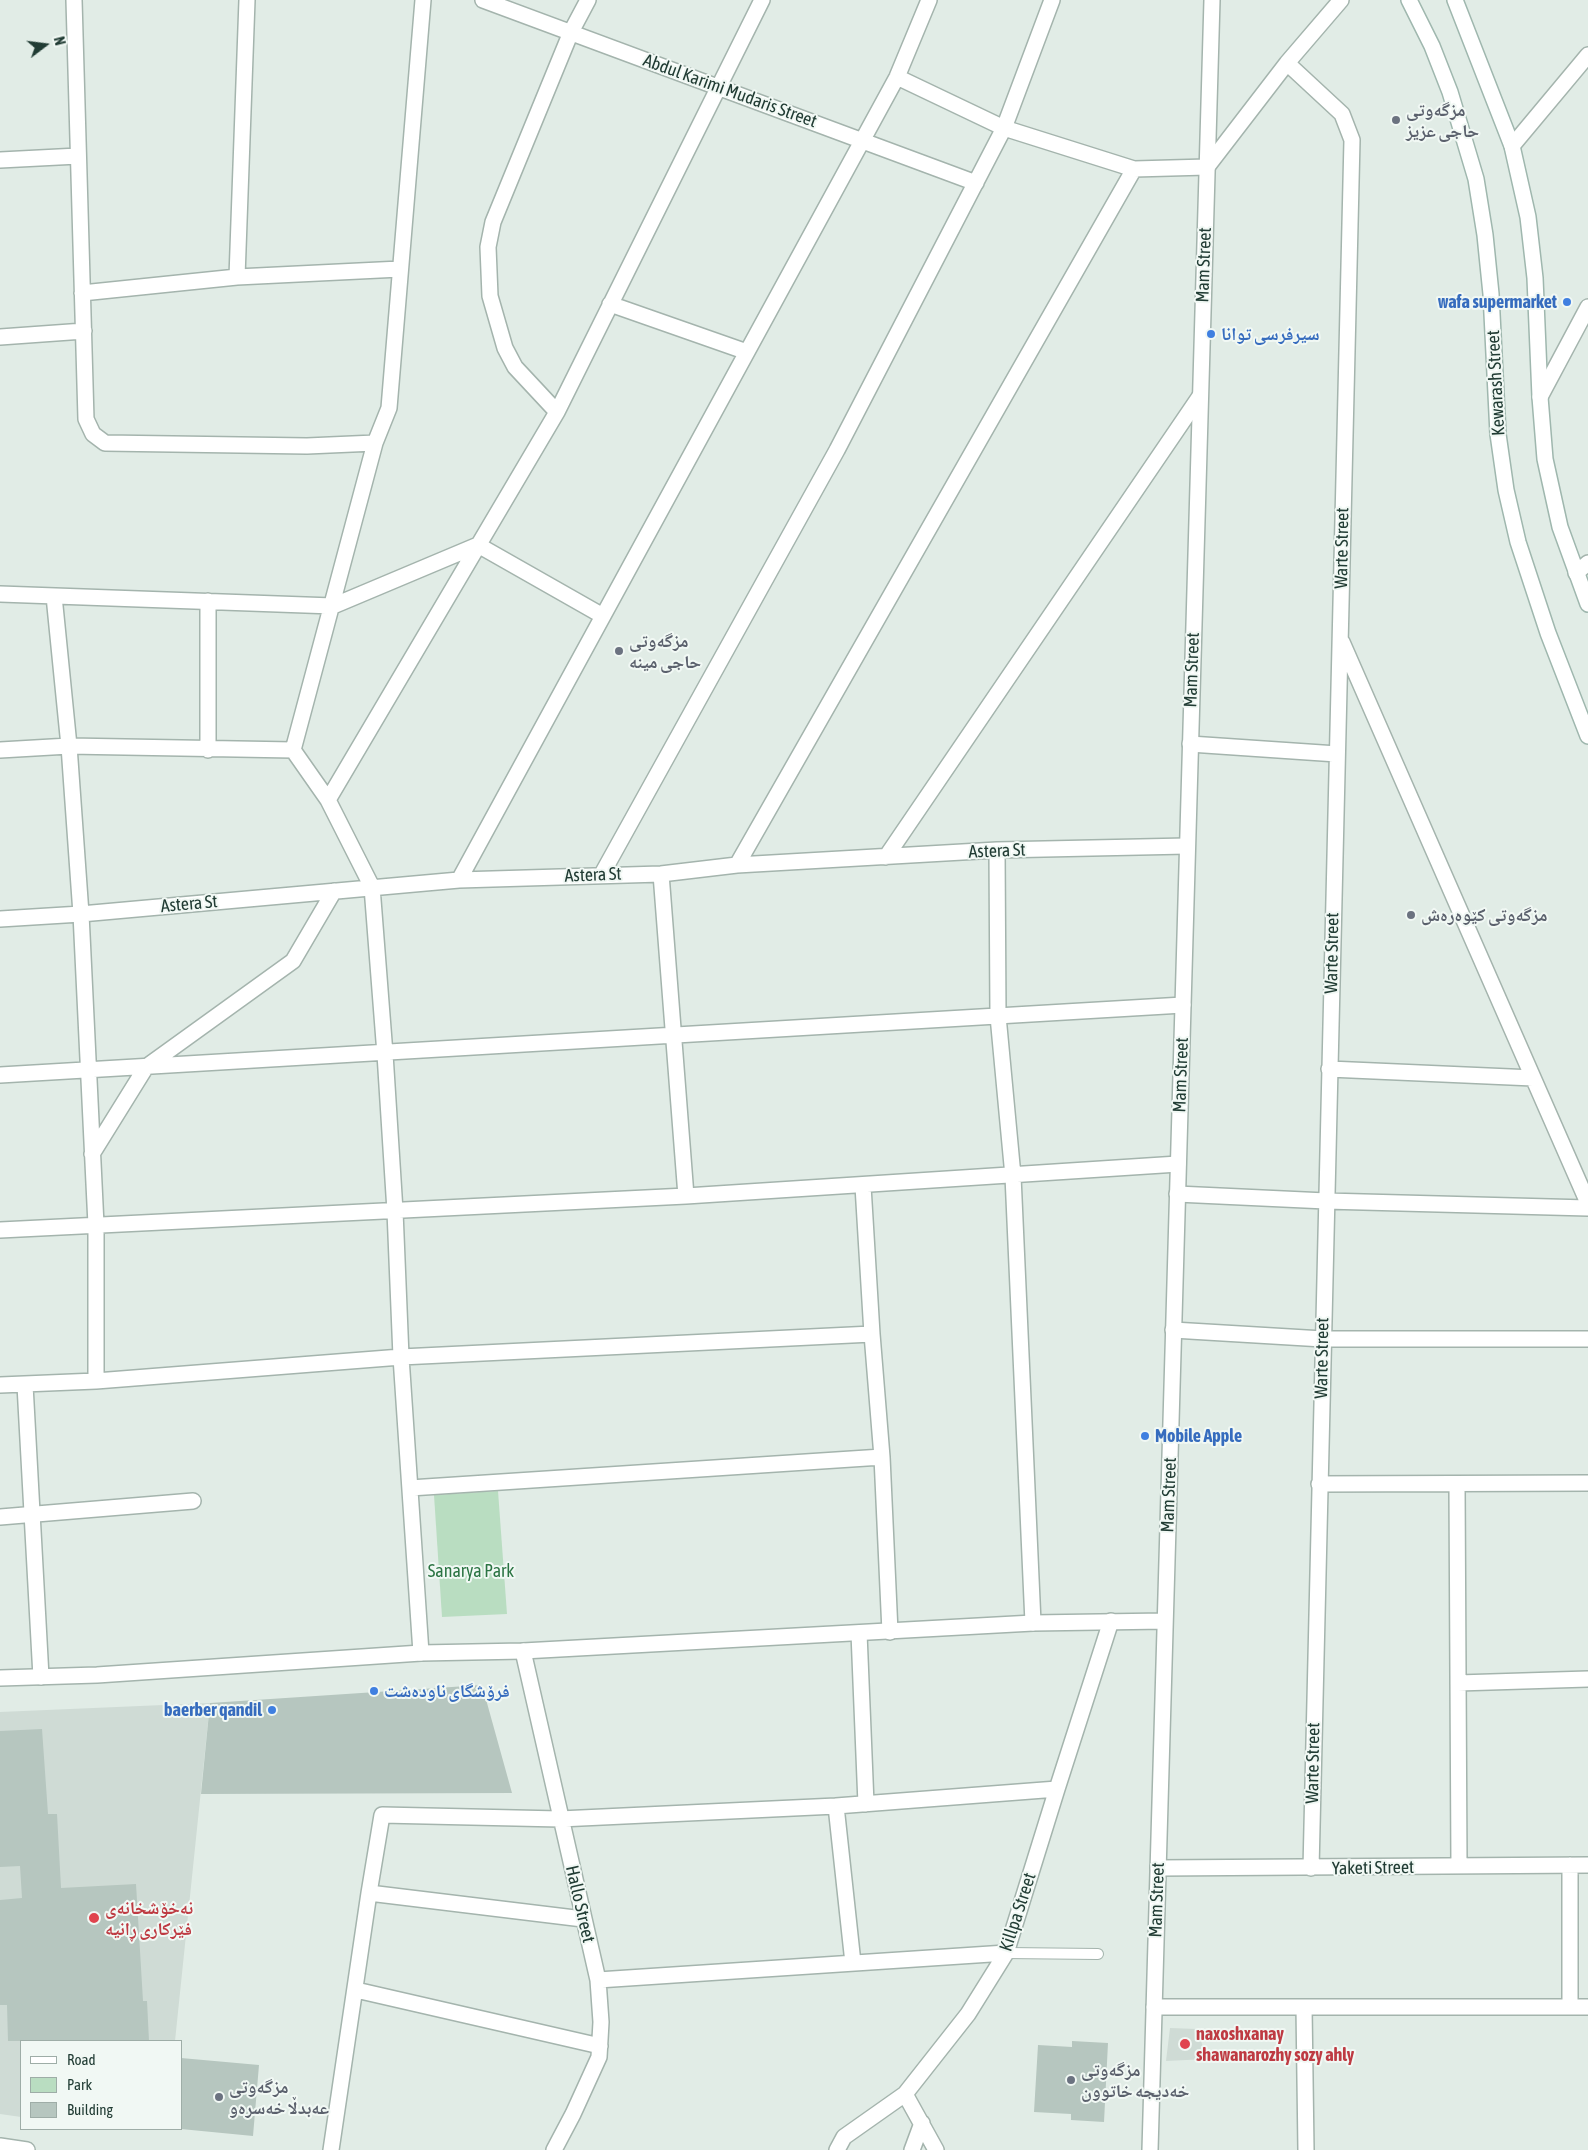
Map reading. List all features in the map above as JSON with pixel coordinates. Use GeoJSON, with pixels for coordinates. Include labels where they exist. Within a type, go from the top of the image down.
{"type":"FeatureCollection","features":[{"type":"Feature","properties":{"kind":"street"},"geometry":{"type":"LineString","coordinates":[[74,0],[86,419],[93,434],[106,443],[307,446],[375,443]]}},
{"type":"Feature","properties":{"kind":"street"},"geometry":{"type":"LineString","coordinates":[[237,277],[247,0]]}},
{"type":"Feature","properties":{"kind":"street"},"geometry":{"type":"LineString","coordinates":[[293,750],[375,443],[389,408],[422,0]]}},
{"type":"Feature","properties":{"kind":"street","name":"Abdul Karimi Mudaris Street"},"geometry":{"type":"LineString","coordinates":[[483,0],[976,183]]}},
{"type":"Feature","properties":{"kind":"street"},"geometry":{"type":"LineString","coordinates":[[557,412],[515,367],[505,348],[490,296],[488,247],[493,222],[571,32],[588,0]]}},
{"type":"Feature","properties":{"kind":"street"},"geometry":{"type":"LineString","coordinates":[[328,800],[557,412],[762,0]]}},
{"type":"Feature","properties":{"kind":"street"},"geometry":{"type":"LineString","coordinates":[[460,880],[896,77],[929,0]]}},
{"type":"Feature","properties":{"kind":"street"},"geometry":{"type":"LineString","coordinates":[[602,874],[837,450],[976,183],[1004,128],[1052,0]]}},
{"type":"Feature","properties":{"kind":"street","name":"Mam Street"},"geometry":{"type":"LineString","coordinates":[[1150,2150],[1212,0]]}},
{"type":"Feature","properties":{"kind":"street"},"geometry":{"type":"LineString","coordinates":[[896,77],[1004,128],[1134,169],[1207,167],[1287,63],[1341,0]]}},
{"type":"Feature","properties":{"kind":"street","name":"Kewarash Street"},"geometry":{"type":"LineString","coordinates":[[1409,0],[1432,46],[1443,74],[1465,138],[1476,179],[1485,235],[1490,284],[1498,434],[1506,490],[1518,542],[1548,633],[1588,736]]}},
{"type":"Feature","properties":{"kind":"street"},"geometry":{"type":"LineString","coordinates":[[1455,0],[1512,146],[1528,217],[1535,278],[1540,397],[1545,459],[1560,527],[1588,604]]}},
{"type":"Feature","properties":{"kind":"street"},"geometry":{"type":"LineString","coordinates":[[1512,146],[1588,54]]}},
{"type":"Feature","properties":{"kind":"street","name":"Warte Street"},"geometry":{"type":"LineString","coordinates":[[1287,63],[1342,114],[1352,140],[1310,1868]]}},
{"type":"Feature","properties":{"kind":"street"},"geometry":{"type":"LineString","coordinates":[[0,160],[78,156]]}},
{"type":"Feature","properties":{"kind":"street"},"geometry":{"type":"LineString","coordinates":[[737,865],[1134,169]]}},
{"type":"Feature","properties":{"kind":"street"},"geometry":{"type":"LineString","coordinates":[[82,293],[237,277],[400,269]]}},
{"type":"Feature","properties":{"kind":"street"},"geometry":{"type":"LineString","coordinates":[[610,304],[747,352]]}},
{"type":"Feature","properties":{"kind":"street"},"geometry":{"type":"LineString","coordinates":[[1540,397],[1588,307]]}},
{"type":"Feature","properties":{"kind":"street"},"geometry":{"type":"LineString","coordinates":[[0,337],[84,330]]}},
{"type":"Feature","properties":{"kind":"street"},"geometry":{"type":"LineString","coordinates":[[886,857],[1200,396]]}},
{"type":"Feature","properties":{"kind":"street"},"geometry":{"type":"LineString","coordinates":[[478,545],[603,616]]}},
{"type":"Feature","properties":{"kind":"street"},"geometry":{"type":"LineString","coordinates":[[0,594],[333,606],[478,545]]}},
{"type":"Feature","properties":{"kind":"street"},"geometry":{"type":"LineString","coordinates":[[1576,573],[1588,563]]}},
{"type":"Feature","properties":{"kind":"street"},"geometry":{"type":"LineString","coordinates":[[54,596],[69,746],[81,914],[96,1225],[96,1380]]}},
{"type":"Feature","properties":{"kind":"street"},"geometry":{"type":"LineString","coordinates":[[208,601],[208,750]]}},
{"type":"Feature","properties":{"kind":"street"},"geometry":{"type":"LineString","coordinates":[[1340,639],[1588,1203]]}},
{"type":"Feature","properties":{"kind":"street"},"geometry":{"type":"LineString","coordinates":[[1190,744],[1337,754]]}},
{"type":"Feature","properties":{"kind":"street"},"geometry":{"type":"LineString","coordinates":[[0,750],[69,746],[208,750],[293,750]]}},
{"type":"Feature","properties":{"kind":"street"},"geometry":{"type":"LineString","coordinates":[[293,750],[328,800],[372,887],[385,1054],[395,1211],[401,1357],[421,1653]]}},
{"type":"Feature","properties":{"kind":"street","name":"Astera St"},"geometry":{"type":"LineString","coordinates":[[0,919],[81,914],[460,880],[602,874],[661,874],[737,865],[997,850],[1187,846]]}},
{"type":"Feature","properties":{"kind":"street"},"geometry":{"type":"LineString","coordinates":[[997,850],[998,1016],[1013,1176],[1033,1623]]}},
{"type":"Feature","properties":{"kind":"street"},"geometry":{"type":"LineString","coordinates":[[661,874],[686,1196]]}},
{"type":"Feature","properties":{"kind":"street"},"geometry":{"type":"LineString","coordinates":[[92,1154],[146,1067],[293,961],[334,891]]}},
{"type":"Feature","properties":{"kind":"street"},"geometry":{"type":"LineString","coordinates":[[0,1075],[385,1054],[1183,1004]]}},
{"type":"Feature","properties":{"kind":"street"},"geometry":{"type":"LineString","coordinates":[[1329,1069],[1533,1078]]}},
{"type":"Feature","properties":{"kind":"street"},"geometry":{"type":"LineString","coordinates":[[0,1230],[686,1196],[863,1186],[1178,1164]]}},
{"type":"Feature","properties":{"kind":"street"},"geometry":{"type":"LineString","coordinates":[[863,1186],[882,1457],[890,1632]]}},
{"type":"Feature","properties":{"kind":"street"},"geometry":{"type":"LineString","coordinates":[[1177,1194],[1326,1201],[1588,1208]]}},
{"type":"Feature","properties":{"kind":"street"},"geometry":{"type":"LineString","coordinates":[[1174,1330],[1322,1339],[1588,1339]]}},
{"type":"Feature","properties":{"kind":"street"},"geometry":{"type":"LineString","coordinates":[[0,1385],[25,1385],[401,1357],[872,1334]]}},
{"type":"Feature","properties":{"kind":"street"},"geometry":{"type":"LineString","coordinates":[[25,1385],[41,1677]]}},
{"type":"Feature","properties":{"kind":"street"},"geometry":{"type":"LineString","coordinates":[[410,1488],[882,1457]]}},
{"type":"Feature","properties":{"kind":"street"},"geometry":{"type":"LineString","coordinates":[[1319,1484],[1588,1483]]}},
{"type":"Feature","properties":{"kind":"street"},"geometry":{"type":"LineString","coordinates":[[1457,1484],[1459,1866]]}},
{"type":"Feature","properties":{"kind":"street"},"geometry":{"type":"LineString","coordinates":[[0,1517],[32,1516],[193,1500]]}},
{"type":"Feature","properties":{"kind":"street","name":"Killpa Street"},"geometry":{"type":"LineString","coordinates":[[837,2150],[844,2137],[905,2094],[968,2014],[1006,1953],[1112,1621]]}},
{"type":"Feature","properties":{"kind":"street"},"geometry":{"type":"LineString","coordinates":[[0,1678],[96,1675],[421,1653],[523,1651],[1033,1623],[1165,1621]]}},
{"type":"Feature","properties":{"kind":"street"},"geometry":{"type":"LineString","coordinates":[[859,1633],[866,1804]]}},
{"type":"Feature","properties":{"kind":"street","name":"Hallo Street"},"geometry":{"type":"LineString","coordinates":[[523,1651],[598,1980],[602,2022],[599,2057],[554,2150]]}},
{"type":"Feature","properties":{"kind":"street"},"geometry":{"type":"LineString","coordinates":[[1458,1683],[1588,1679]]}},
{"type":"Feature","properties":{"kind":"street"},"geometry":{"type":"LineString","coordinates":[[331,2150],[382,1815],[560,1819],[836,1806],[1057,1789]]}},
{"type":"Feature","properties":{"kind":"street"},"geometry":{"type":"LineString","coordinates":[[836,1806],[853,1963]]}},
{"type":"Feature","properties":{"kind":"street"},"geometry":{"type":"LineString","coordinates":[[1570,1865],[1570,2007]]}},
{"type":"Feature","properties":{"kind":"street","name":"Yaketi Street"},"geometry":{"type":"LineString","coordinates":[[1158,1868],[1588,1865]]}},
{"type":"Feature","properties":{"kind":"street"},"geometry":{"type":"LineString","coordinates":[[369,1893],[583,1920]]}},
{"type":"Feature","properties":{"kind":"street"},"geometry":{"type":"LineString","coordinates":[[598,1980],[1006,1953]]}},
{"type":"Feature","properties":{"kind":"street"},"geometry":{"type":"LineString","coordinates":[[356,1990],[600,2046]]}},
{"type":"Feature","properties":{"kind":"street"},"geometry":{"type":"LineString","coordinates":[[1154,2007],[1588,2007]]}},
{"type":"Feature","properties":{"kind":"street"},"geometry":{"type":"LineString","coordinates":[[1304,2007],[1306,2150]]}},
{"type":"Feature","properties":{"kind":"street"},"geometry":{"type":"LineString","coordinates":[[905,2094],[936,2150]]}},
{"type":"Feature","properties":{"kind":"street"},"geometry":{"type":"LineString","coordinates":[[912,2150],[922,2123]]}},
{"type":"Feature","properties":{"kind":"street"},"geometry":{"type":"LineString","coordinates":[[0,2146],[27,2150]]}},
{"type":"Feature","properties":{"kind":"lane"},"geometry":{"type":"LineString","coordinates":[[1006,1953],[1098,1954]]}},
{"type":"Feature","properties":{"kind":"shaded area","name":"نەخۆشخانەی فێرکاری ڕانیە"},"geometry":{"type":"Polygon","coordinates":[[[210,1703],[175,2040],[20,2040],[20,2117],[0,2114],[0,1712],[210,1703]]]}},
{"type":"Feature","properties":{"kind":"shaded area","name":"naxoshxanay shawanarozhy sozy ahly"},"geometry":{"type":"Polygon","coordinates":[[[1170,2028],[1197,2029],[1207,2059],[1166,2061],[1170,2028]]]}},
{"type":"Feature","properties":{"kind":"green space","name":"Sanarya Park"},"geometry":{"type":"Polygon","coordinates":[[[498,1491],[507,1614],[442,1617],[434,1495],[498,1491]]]}},
{"type":"Feature","properties":{"kind":"building"},"geometry":{"type":"Polygon","coordinates":[[[482,1685],[512,1793],[201,1794],[210,1703],[482,1685]]]}},
{"type":"Feature","properties":{"kind":"building"},"geometry":{"type":"Polygon","coordinates":[[[42,1729],[48,1814],[57,1814],[61,1888],[136,1884],[143,2001],[147,2001],[149,2040],[8,2041],[7,2005],[0,2005],[0,1900],[22,1898],[20,1866],[0,1867],[0,1731],[42,1729]]]}},
{"type":"Feature","properties":{"kind":"building","name":"مزگەوتی خەدیجە خاتوون"},"geometry":{"type":"Polygon","coordinates":[[[1072,2041],[1108,2043],[1104,2122],[1071,2120],[1071,2114],[1034,2112],[1038,2045],[1072,2047],[1072,2041]]]}},
{"type":"Feature","properties":{"kind":"building","name":"مزگەوتی عەبدڵا خەسرەو"},"geometry":{"type":"Polygon","coordinates":[[[182,2058],[259,2065],[253,2136],[182,2129],[182,2058]]]}},
{"type":"Feature","properties":{"kind":"place","name":"مزگەوتی حاجی عزیز"},"geometry":{"type":"Point","coordinates":[1396,120]}},
{"type":"Feature","properties":{"kind":"place","name":"wafa supermarket"},"geometry":{"type":"Point","coordinates":[1567,302]}},
{"type":"Feature","properties":{"kind":"place","name":"سيرفرسى توانا"},"geometry":{"type":"Point","coordinates":[1211,334]}},
{"type":"Feature","properties":{"kind":"place","name":"مزگەوتی حاجی مینە"},"geometry":{"type":"Point","coordinates":[619,651]}},
{"type":"Feature","properties":{"kind":"place","name":"مزگەوتی کێوەرەش"},"geometry":{"type":"Point","coordinates":[1411,915]}},
{"type":"Feature","properties":{"kind":"place","name":"Mobile Apple"},"geometry":{"type":"Point","coordinates":[1145,1436]}},
{"type":"Feature","properties":{"kind":"place","name":"فرۆشگای ناوده‌شت"},"geometry":{"type":"Point","coordinates":[374,1691]}},
{"type":"Feature","properties":{"kind":"place","name":"baerber qandil"},"geometry":{"type":"Point","coordinates":[272,1710]}},
{"type":"Feature","properties":{"kind":"place","name":"نەخۆشخانەی فێرکاری ڕانیە"},"geometry":{"type":"Point","coordinates":[94,1918]}},
{"type":"Feature","properties":{"kind":"place","name":"naxoshxanay shawanarozhy sozy ahly"},"geometry":{"type":"Point","coordinates":[1185,2044]}},
{"type":"Feature","properties":{"kind":"place","name":"مزگەوتی خەدیجە خاتوون"},"geometry":{"type":"Point","coordinates":[1071,2080]}},
{"type":"Feature","properties":{"kind":"place","name":"مزگەوتی عەبدڵا خەسرەو"},"geometry":{"type":"Point","coordinates":[219,2097]}}]}
